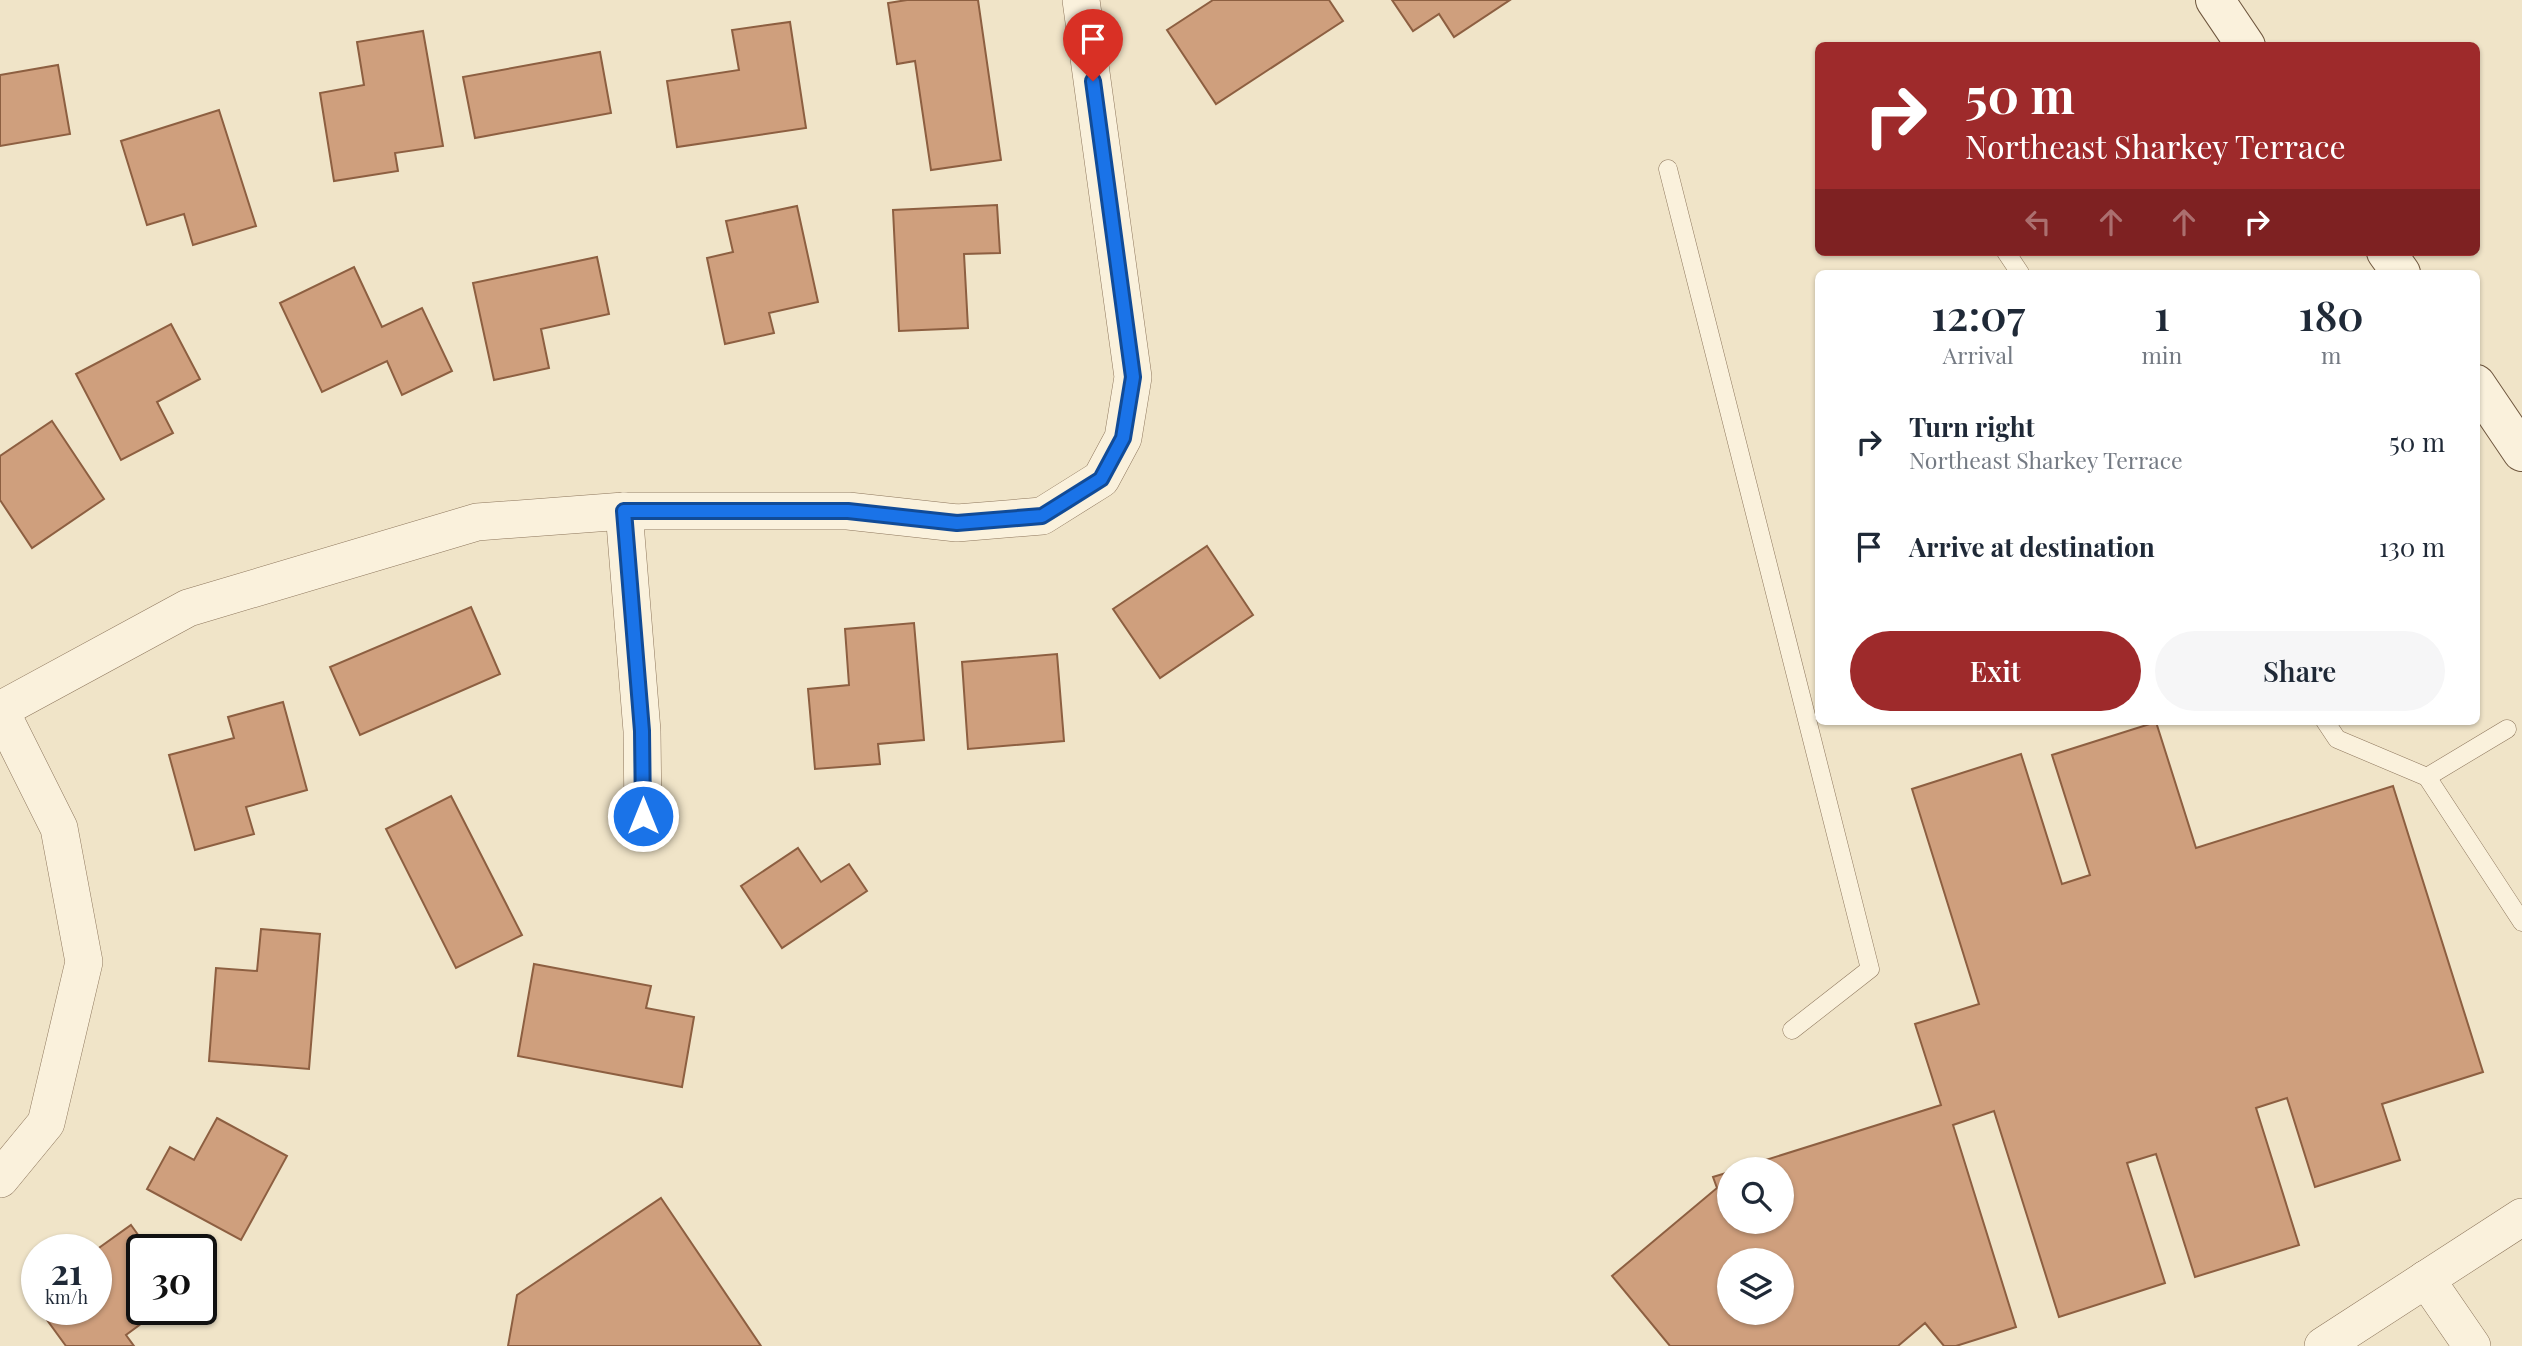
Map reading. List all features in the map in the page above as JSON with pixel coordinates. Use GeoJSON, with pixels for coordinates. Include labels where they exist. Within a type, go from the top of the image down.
{"type":"FeatureCollection","features":[{"type":"Feature","properties":{"kind":"main road"},"geometry":{"type":"LineString","coordinates":[[2215,0],[2243,42]]}},
{"type":"Feature","properties":{"kind":"main road"},"geometry":{"type":"LineString","coordinates":[[2480,390],[2522,452]]}},
{"type":"Feature","properties":{"kind":"street"},"geometry":{"type":"LineString","coordinates":[[0,1179],[46,1123],[84,962],[59,828],[0,710],[188,608],[477,522],[624,511],[848,511],[957,523],[1042,516],[1101,479],[1123,438],[1133,377],[1082,0]]}},
{"type":"Feature","properties":{"kind":"street"},"geometry":{"type":"LineString","coordinates":[[624,511],[642,731],[643,816]]}},
{"type":"Feature","properties":{"kind":"street"},"geometry":{"type":"LineString","coordinates":[[2323,1346],[2522,1217]]}},
{"type":"Feature","properties":{"kind":"street"},"geometry":{"type":"LineString","coordinates":[[2426,1279],[2472,1346]]}},
{"type":"Feature","properties":{"kind":"lane"},"geometry":{"type":"LineString","coordinates":[[1668,169],[1870,969],[1793,1030]]}},
{"type":"Feature","properties":{"kind":"lane"},"geometry":{"type":"LineString","coordinates":[[2328,725],[2337,739],[2427,777],[2522,922]]}},
{"type":"Feature","properties":{"kind":"lane"},"geometry":{"type":"LineString","coordinates":[[2427,777],[2507,729]]}},
{"type":"Feature","properties":{"kind":"building"},"geometry":{"type":"Polygon","coordinates":[[[907,0],[978,0],[1001,160],[931,170],[915,61],[897,64],[888,3],[907,0]]]}},
{"type":"Feature","properties":{"kind":"building"},"geometry":{"type":"Polygon","coordinates":[[[1213,0],[1329,0],[1343,21],[1216,104],[1167,30],[1213,0]]]}},
{"type":"Feature","properties":{"kind":"building"},"geometry":{"type":"Polygon","coordinates":[[[1392,0],[1510,0],[1454,37],[1439,14],[1413,31],[1392,0]]]}},
{"type":"Feature","properties":{"kind":"building"},"geometry":{"type":"Polygon","coordinates":[[[790,22],[806,128],[677,147],[667,81],[739,70],[732,30],[790,22]]]}},
{"type":"Feature","properties":{"kind":"building"},"geometry":{"type":"Polygon","coordinates":[[[423,31],[443,146],[395,153],[398,171],[334,181],[320,93],[364,85],[357,42],[423,31]]]}},
{"type":"Feature","properties":{"kind":"building"},"geometry":{"type":"Polygon","coordinates":[[[600,52],[611,113],[475,138],[463,77],[600,52]]]}},
{"type":"Feature","properties":{"kind":"building"},"geometry":{"type":"Polygon","coordinates":[[[58,65],[70,134],[0,146],[0,75],[58,65]]]}},
{"type":"Feature","properties":{"kind":"building"},"geometry":{"type":"Polygon","coordinates":[[[219,110],[256,226],[193,245],[184,214],[147,225],[121,141],[219,110]]]}},
{"type":"Feature","properties":{"kind":"building"},"geometry":{"type":"Polygon","coordinates":[[[997,205],[1000,253],[964,254],[968,328],[899,331],[893,210],[997,205]]]}},
{"type":"Feature","properties":{"kind":"building"},"geometry":{"type":"Polygon","coordinates":[[[797,206],[818,302],[769,313],[774,333],[725,344],[707,258],[733,252],[726,221],[797,206]]]}},
{"type":"Feature","properties":{"kind":"building"},"geometry":{"type":"Polygon","coordinates":[[[597,257],[609,314],[541,329],[549,368],[494,380],[473,283],[597,257]]]}},
{"type":"Feature","properties":{"kind":"building"},"geometry":{"type":"Polygon","coordinates":[[[354,267],[382,327],[422,308],[452,371],[402,395],[387,361],[322,392],[280,303],[354,267]]]}},
{"type":"Feature","properties":{"kind":"building"},"geometry":{"type":"Polygon","coordinates":[[[171,324],[200,379],[157,402],[173,433],[121,460],[76,374],[171,324]]]}},
{"type":"Feature","properties":{"kind":"building"},"geometry":{"type":"Polygon","coordinates":[[[52,421],[104,499],[32,548],[0,500],[0,456],[52,421]]]}},
{"type":"Feature","properties":{"kind":"building"},"geometry":{"type":"Polygon","coordinates":[[[1207,546],[1253,615],[1160,678],[1113,609],[1207,546]]]}},
{"type":"Feature","properties":{"kind":"building"},"geometry":{"type":"Polygon","coordinates":[[[471,607],[500,674],[360,735],[330,667],[471,607]]]}},
{"type":"Feature","properties":{"kind":"building"},"geometry":{"type":"Polygon","coordinates":[[[914,623],[924,740],[878,744],[880,764],[815,769],[808,689],[849,685],[845,629],[914,623]]]}},
{"type":"Feature","properties":{"kind":"building"},"geometry":{"type":"Polygon","coordinates":[[[1057,654],[1064,741],[968,749],[962,662],[1057,654]]]}},
{"type":"Feature","properties":{"kind":"building"},"geometry":{"type":"Polygon","coordinates":[[[283,702],[307,790],[246,807],[254,834],[195,850],[169,755],[234,738],[228,717],[283,702]]]}},
{"type":"Feature","properties":{"kind":"building"},"geometry":{"type":"Polygon","coordinates":[[[2147,725],[2157,725],[2196,848],[2393,786],[2483,1072],[2382,1104],[2400,1160],[2315,1187],[2287,1098],[2256,1108],[2299,1245],[2195,1277],[2156,1154],[2127,1163],[2165,1283],[2059,1317],[1994,1111],[1953,1125],[2016,1327],[1956,1346],[1944,1346],[1925,1323],[1898,1346],[1670,1346],[1612,1276],[1717,1188],[1717,1234],[1794,1234],[1794,1157],[1775,1157],[1941,1105],[1915,1024],[1979,1004],[1912,789],[2021,754],[2062,884],[2090,875],[2052,755],[2147,725]]]}},
{"type":"Feature","properties":{"kind":"building"},"geometry":{"type":"Polygon","coordinates":[[[451,796],[522,935],[456,968],[386,829],[451,796]]]}},
{"type":"Feature","properties":{"kind":"building"},"geometry":{"type":"Polygon","coordinates":[[[798,848],[821,882],[849,864],[867,891],[782,948],[741,886],[798,848]]]}},
{"type":"Feature","properties":{"kind":"building"},"geometry":{"type":"Polygon","coordinates":[[[261,929],[320,934],[309,1069],[209,1061],[216,968],[257,971],[261,929]]]}},
{"type":"Feature","properties":{"kind":"building"},"geometry":{"type":"Polygon","coordinates":[[[534,964],[651,986],[646,1008],[694,1017],[682,1087],[518,1056],[534,964]]]}},
{"type":"Feature","properties":{"kind":"building"},"geometry":{"type":"Polygon","coordinates":[[[217,1118],[287,1156],[241,1240],[147,1189],[170,1147],[194,1160],[217,1118]]]}},
{"type":"Feature","properties":{"kind":"building"},"geometry":{"type":"Polygon","coordinates":[[[661,1198],[761,1346],[508,1346],[517,1295],[661,1198]]]}},
{"type":"Feature","properties":{"kind":"building"},"geometry":{"type":"Polygon","coordinates":[[[131,1225],[137,1234],[126,1234],[126,1325],[139,1325],[126,1335],[134,1346],[66,1346],[51,1325],[112,1325],[112,1239],[131,1225]]]}},
{"type":"Feature","properties":{"kind":"route"},"geometry":{"type":"LineString","coordinates":[[643,816],[642,731],[624,511],[848,511],[957,523],[1042,516],[1101,479],[1123,438],[1133,377],[1093,81]]}}]}
